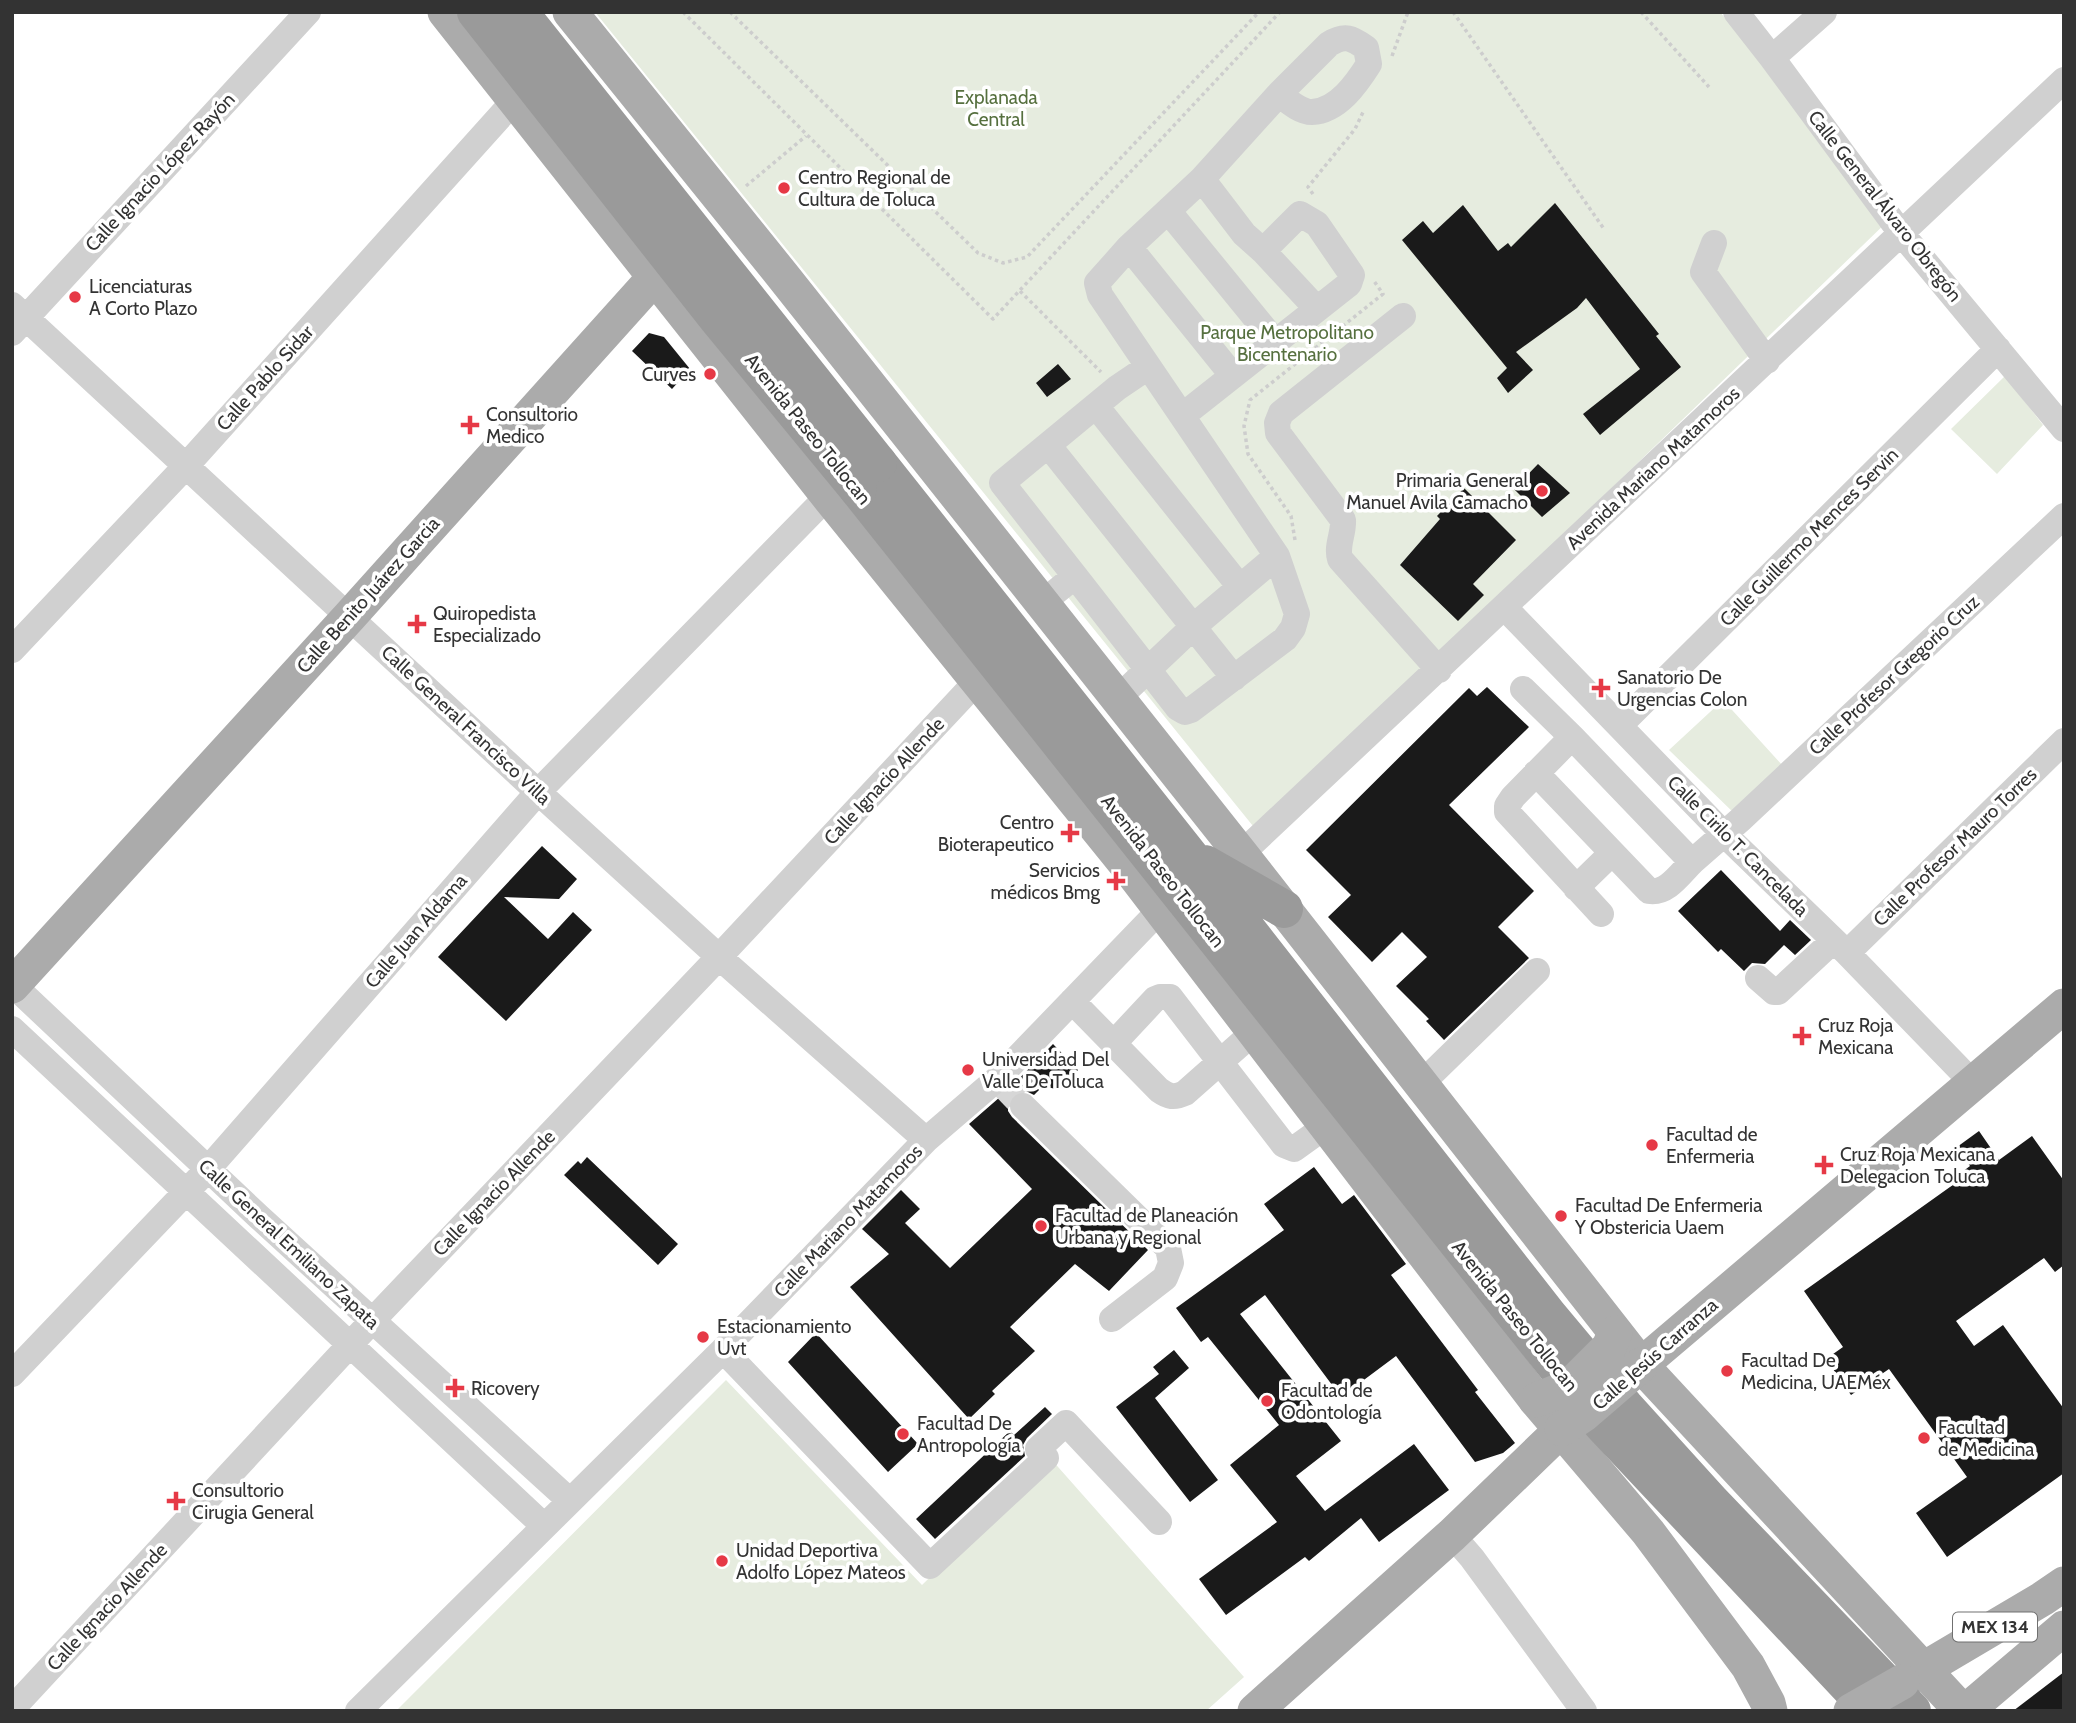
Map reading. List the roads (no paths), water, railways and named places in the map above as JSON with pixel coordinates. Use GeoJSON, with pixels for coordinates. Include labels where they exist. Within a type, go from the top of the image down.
{"type":"FeatureCollection","features":[{"type":"Feature","properties":{"kind":"highway","name":"Avenida Paseo Tollocan"},"geometry":{"type":"LineString","coordinates":[[476,12],[709,308],[855,483],[1602,1424],[1872,1711]]}},
{"type":"Feature","properties":{"kind":"highway","name":"Avenida Paseo Tollocan"},"geometry":{"type":"LineString","coordinates":[[519,12],[855,483],[1188,854],[1531,1294],[1591,1366],[1712,1503],[1913,1687]]}},
{"type":"Feature","properties":{"kind":"highway"},"geometry":{"type":"LineString","coordinates":[[1116,811],[1129,868]]}},
{"type":"Feature","properties":{"kind":"highway"},"geometry":{"type":"LineString","coordinates":[[1188,854],[1284,909]]}},
{"type":"Feature","properties":{"kind":"main road","name":"Avenida Paseo Tollocan"},"geometry":{"type":"LineString","coordinates":[[445,12],[702,338],[855,483],[978,680],[1129,868],[1536,1399],[1648,1532],[1748,1665],[1770,1711]]}},
{"type":"Feature","properties":{"kind":"main road","name":"Avenida Paseo Tollocan"},"geometry":{"type":"LineString","coordinates":[[570,12],[1118,698],[1641,1365],[1879,1623],[1913,1687],[1964,1711]]}},
{"type":"Feature","properties":{"kind":"main road","name":"Calle Benito Juárez Garcia"},"geometry":{"type":"LineString","coordinates":[[13,985],[349,617],[654,276],[725,204]]}},
{"type":"Feature","properties":{"kind":"main road"},"geometry":{"type":"LineString","coordinates":[[702,338],[712,296],[731,275],[746,268],[764,269],[782,275]]}},
{"type":"Feature","properties":{"kind":"main road","name":"Calle Jesús Carranza"},"geometry":{"type":"LineString","coordinates":[[1255,1711],[1452,1535],[1562,1429],[1583,1415],[1972,1082],[2060,1018]]}},
{"type":"Feature","properties":{"kind":"main road"},"geometry":{"type":"LineString","coordinates":[[1536,1399],[1569,1387],[1605,1352],[1613,1342],[1615,1333]]}},
{"type":"Feature","properties":{"kind":"main road","name":"MEX 134"},"geometry":{"type":"LineString","coordinates":[[1913,1687],[2064,1584]]}},
{"type":"Feature","properties":{"kind":"main road","name":"MEX 134"},"geometry":{"type":"LineString","coordinates":[[1964,1711],[2064,1628]]}},
{"type":"Feature","properties":{"kind":"main road"},"geometry":{"type":"LineString","coordinates":[[1851,1711],[1913,1687]]}},
{"type":"Feature","properties":{"kind":"street","name":"Calle Ignacio López Rayón"},"geometry":{"type":"LineString","coordinates":[[17,318],[307,12]]}},
{"type":"Feature","properties":{"kind":"street","name":"Calle General Álvaro Obregón"},"geometry":{"type":"LineString","coordinates":[[1736,12],[1773,58],[1901,233],[2064,429]]}},
{"type":"Feature","properties":{"kind":"street"},"geometry":{"type":"LineString","coordinates":[[1773,58],[1824,12]]}},
{"type":"Feature","properties":{"kind":"street","name":"Avenida Mariano Matamoros"},"geometry":{"type":"LineString","coordinates":[[1241,854],[2064,80]]}},
{"type":"Feature","properties":{"kind":"street"},"geometry":{"type":"LineString","coordinates":[[1148,367],[1117,388],[1002,483],[1178,708],[1185,712],[1285,639],[1293,628],[1297,614],[1277,556],[1098,289],[1100,277],[1202,179],[1279,94]]}},
{"type":"Feature","properties":{"kind":"street","name":"Calle Pablo Sidar"},"geometry":{"type":"LineString","coordinates":[[12,650],[185,467],[514,101]]}},
{"type":"Feature","properties":{"kind":"street"},"geometry":{"type":"LineString","coordinates":[[1202,179],[1244,234],[1317,309]]}},
{"type":"Feature","properties":{"kind":"street"},"geometry":{"type":"LineString","coordinates":[[1169,212],[1276,343]]}},
{"type":"Feature","properties":{"kind":"street"},"geometry":{"type":"LineString","coordinates":[[1182,416],[1349,284],[1352,275],[1317,224],[1300,214],[1263,251]]}},
{"type":"Feature","properties":{"kind":"street"},"geometry":{"type":"LineString","coordinates":[[1714,243],[1703,272],[1767,361]]}},
{"type":"Feature","properties":{"kind":"street"},"geometry":{"type":"LineString","coordinates":[[1129,247],[1233,376]]}},
{"type":"Feature","properties":{"kind":"street"},"geometry":{"type":"LineString","coordinates":[[1403,316],[1281,413],[1277,427],[1278,433],[1343,520],[1338,551],[1340,559],[1439,670]]}},
{"type":"Feature","properties":{"kind":"street","name":"Calle General Francisco Villa"},"geometry":{"type":"LineString","coordinates":[[17,318],[185,467],[719,957],[926,1140]]}},
{"type":"Feature","properties":{"kind":"street","name":"Calle Guillermo Mences Servin"},"geometry":{"type":"LineString","coordinates":[[1620,725],[1998,349]]}},
{"type":"Feature","properties":{"kind":"street"},"geometry":{"type":"LineString","coordinates":[[1096,407],[1240,587]]}},
{"type":"Feature","properties":{"kind":"street"},"geometry":{"type":"LineString","coordinates":[[1048,445],[1234,678]]}},
{"type":"Feature","properties":{"kind":"street","name":"Calle Juan Aldama"},"geometry":{"type":"LineString","coordinates":[[12,1374],[208,1169],[538,792],[855,483]]}},
{"type":"Feature","properties":{"kind":"street","name":"Calle Profesor Gregorio Cruz"},"geometry":{"type":"LineString","coordinates":[[1611,854],[1649,891],[1657,892],[1666,888],[2064,516]]}},
{"type":"Feature","properties":{"kind":"street"},"geometry":{"type":"LineString","coordinates":[[1118,698],[1193,626],[1277,556]]}},
{"type":"Feature","properties":{"kind":"street"},"geometry":{"type":"LineString","coordinates":[[1042,603],[1074,576]]}},
{"type":"Feature","properties":{"kind":"street","name":"Calle Cirilo T. Cancelada"},"geometry":{"type":"LineString","coordinates":[[1505,608],[1724,834],[1840,947],[1972,1082]]}},
{"type":"Feature","properties":{"kind":"street","name":"Calle Ignacio Allende"},"geometry":{"type":"LineString","coordinates":[[12,1709],[372,1321],[978,680]]}},
{"type":"Feature","properties":{"kind":"street"},"geometry":{"type":"LineString","coordinates":[[1523,689],[1692,862]]}},
{"type":"Feature","properties":{"kind":"street"},"geometry":{"type":"LineString","coordinates":[[1572,737],[1513,797],[1507,806],[1507,812],[1601,914]]}},
{"type":"Feature","properties":{"kind":"street","name":"Calle Profesor Mauro Torres"},"geometry":{"type":"LineString","coordinates":[[1758,978],[1774,992],[1778,992],[1840,947],[2064,741]]}},
{"type":"Feature","properties":{"kind":"street"},"geometry":{"type":"LineString","coordinates":[[1536,773],[1611,854],[1576,888]]}},
{"type":"Feature","properties":{"kind":"street","name":"Calle Mariano Matamoros"},"geometry":{"type":"LineString","coordinates":[[358,1711],[723,1350],[926,1140],[998,1080],[1160,910]]}},
{"type":"Feature","properties":{"kind":"street"},"geometry":{"type":"LineString","coordinates":[[1421,1084],[1537,971]]}},
{"type":"Feature","properties":{"kind":"street","name":"Calle General Emiliano Zapata"},"geometry":{"type":"LineString","coordinates":[[13,985],[372,1321],[569,1500]]}},
{"type":"Feature","properties":{"kind":"street"},"geometry":{"type":"LineString","coordinates":[[1077,995],[1119,1036],[1159,1090],[1168,1096],[1176,1097],[1185,1093],[1254,1032]]}},
{"type":"Feature","properties":{"kind":"street"},"geometry":{"type":"LineString","coordinates":[[1119,1036],[1156,999],[1170,997],[1274,1135],[1287,1148],[1294,1149],[1326,1126]]}},
{"type":"Feature","properties":{"kind":"street","name":"Calle General Emiliano Zapata"},"geometry":{"type":"LineString","coordinates":[[12,1029],[544,1526]]}},
{"type":"Feature","properties":{"kind":"street"},"geometry":{"type":"LineString","coordinates":[[1023,1106],[1168,1248],[1171,1263],[1165,1278],[1112,1319]]}},
{"type":"Feature","properties":{"kind":"street"},"geometry":{"type":"LineString","coordinates":[[723,1350],[930,1566],[1046,1458],[1038,1450],[1066,1423],[1160,1522]]}},
{"type":"Feature","properties":{"kind":"street"},"geometry":{"type":"LineString","coordinates":[[1452,1535],[1472,1558],[1584,1711]]}},
{"type":"Feature","properties":{"kind":"tunnel"},"geometry":{"type":"LineString","coordinates":[[999,1081],[1023,1106]]}},
{"type":"Feature","properties":{"kind":"place","name":"Centro Regional de Cultura de Toluca"},"geometry":{"type":"Point","coordinates":[784,188]}},
{"type":"Feature","properties":{"kind":"place","name":"Licenciaturas A Corto Plazo"},"geometry":{"type":"Point","coordinates":[75,297]}},
{"type":"Feature","properties":{"kind":"place","name":"Curves"},"geometry":{"type":"Point","coordinates":[710,374]}},
{"type":"Feature","properties":{"kind":"place","name":"Consultorio Medico"},"geometry":{"type":"Point","coordinates":[470,425]}},
{"type":"Feature","properties":{"kind":"place","name":"Primaria General Manuel Avila Camacho"},"geometry":{"type":"Point","coordinates":[1542,491]}},
{"type":"Feature","properties":{"kind":"place","name":"Quiropedista Especializado"},"geometry":{"type":"Point","coordinates":[417,624]}},
{"type":"Feature","properties":{"kind":"place","name":"Sanatorio De Urgencias Colon"},"geometry":{"type":"Point","coordinates":[1601,688]}},
{"type":"Feature","properties":{"kind":"place","name":"Centro Bioterapeutico"},"geometry":{"type":"Point","coordinates":[1070,833]}},
{"type":"Feature","properties":{"kind":"place","name":"Servicios médicos Bmg"},"geometry":{"type":"Point","coordinates":[1116,881]}},
{"type":"Feature","properties":{"kind":"place","name":"Cruz Roja Mexicana"},"geometry":{"type":"Point","coordinates":[1802,1036]}},
{"type":"Feature","properties":{"kind":"place","name":"Universidad Del Valle De Toluca"},"geometry":{"type":"Point","coordinates":[968,1070]}},
{"type":"Feature","properties":{"kind":"place","name":"Facultad de Enfermeria"},"geometry":{"type":"Point","coordinates":[1652,1145]}},
{"type":"Feature","properties":{"kind":"place","name":"Cruz Roja Mexicana Delegacion Toluca"},"geometry":{"type":"Point","coordinates":[1824,1165]}},
{"type":"Feature","properties":{"kind":"place","name":"Facultad De Enfermeria Y Obstericia Uaem"},"geometry":{"type":"Point","coordinates":[1561,1216]}},
{"type":"Feature","properties":{"kind":"place","name":"Facultad de Planeación Urbana y Regional"},"geometry":{"type":"Point","coordinates":[1041,1226]}},
{"type":"Feature","properties":{"kind":"place","name":"Estacionamiento Uvt"},"geometry":{"type":"Point","coordinates":[703,1337]}},
{"type":"Feature","properties":{"kind":"place","name":"Facultad De Medicina, UAEMéx"},"geometry":{"type":"Point","coordinates":[1727,1371]}},
{"type":"Feature","properties":{"kind":"place","name":"Ricovery"},"geometry":{"type":"Point","coordinates":[455,1388]}},
{"type":"Feature","properties":{"kind":"place","name":"Facultad de Odontología"},"geometry":{"type":"Point","coordinates":[1267,1401]}},
{"type":"Feature","properties":{"kind":"place","name":"Facultad De Antropología"},"geometry":{"type":"Point","coordinates":[903,1434]}},
{"type":"Feature","properties":{"kind":"place","name":"Facultad de Medicina"},"geometry":{"type":"Point","coordinates":[1924,1438]}},
{"type":"Feature","properties":{"kind":"place","name":"Consultorio Cirugia General"},"geometry":{"type":"Point","coordinates":[176,1501]}},
{"type":"Feature","properties":{"kind":"place","name":"Unidad Deportiva Adolfo López Mateos"},"geometry":{"type":"Point","coordinates":[722,1561]}},
{"type":"Feature","properties":{"kind":"park label","name":"Explanada Central"},"geometry":{"type":"Point","coordinates":[996,108]}},
{"type":"Feature","properties":{"kind":"park label","name":"Parque Metropolitano Bicentenario"},"geometry":{"type":"Point","coordinates":[1287,343]}}]}
